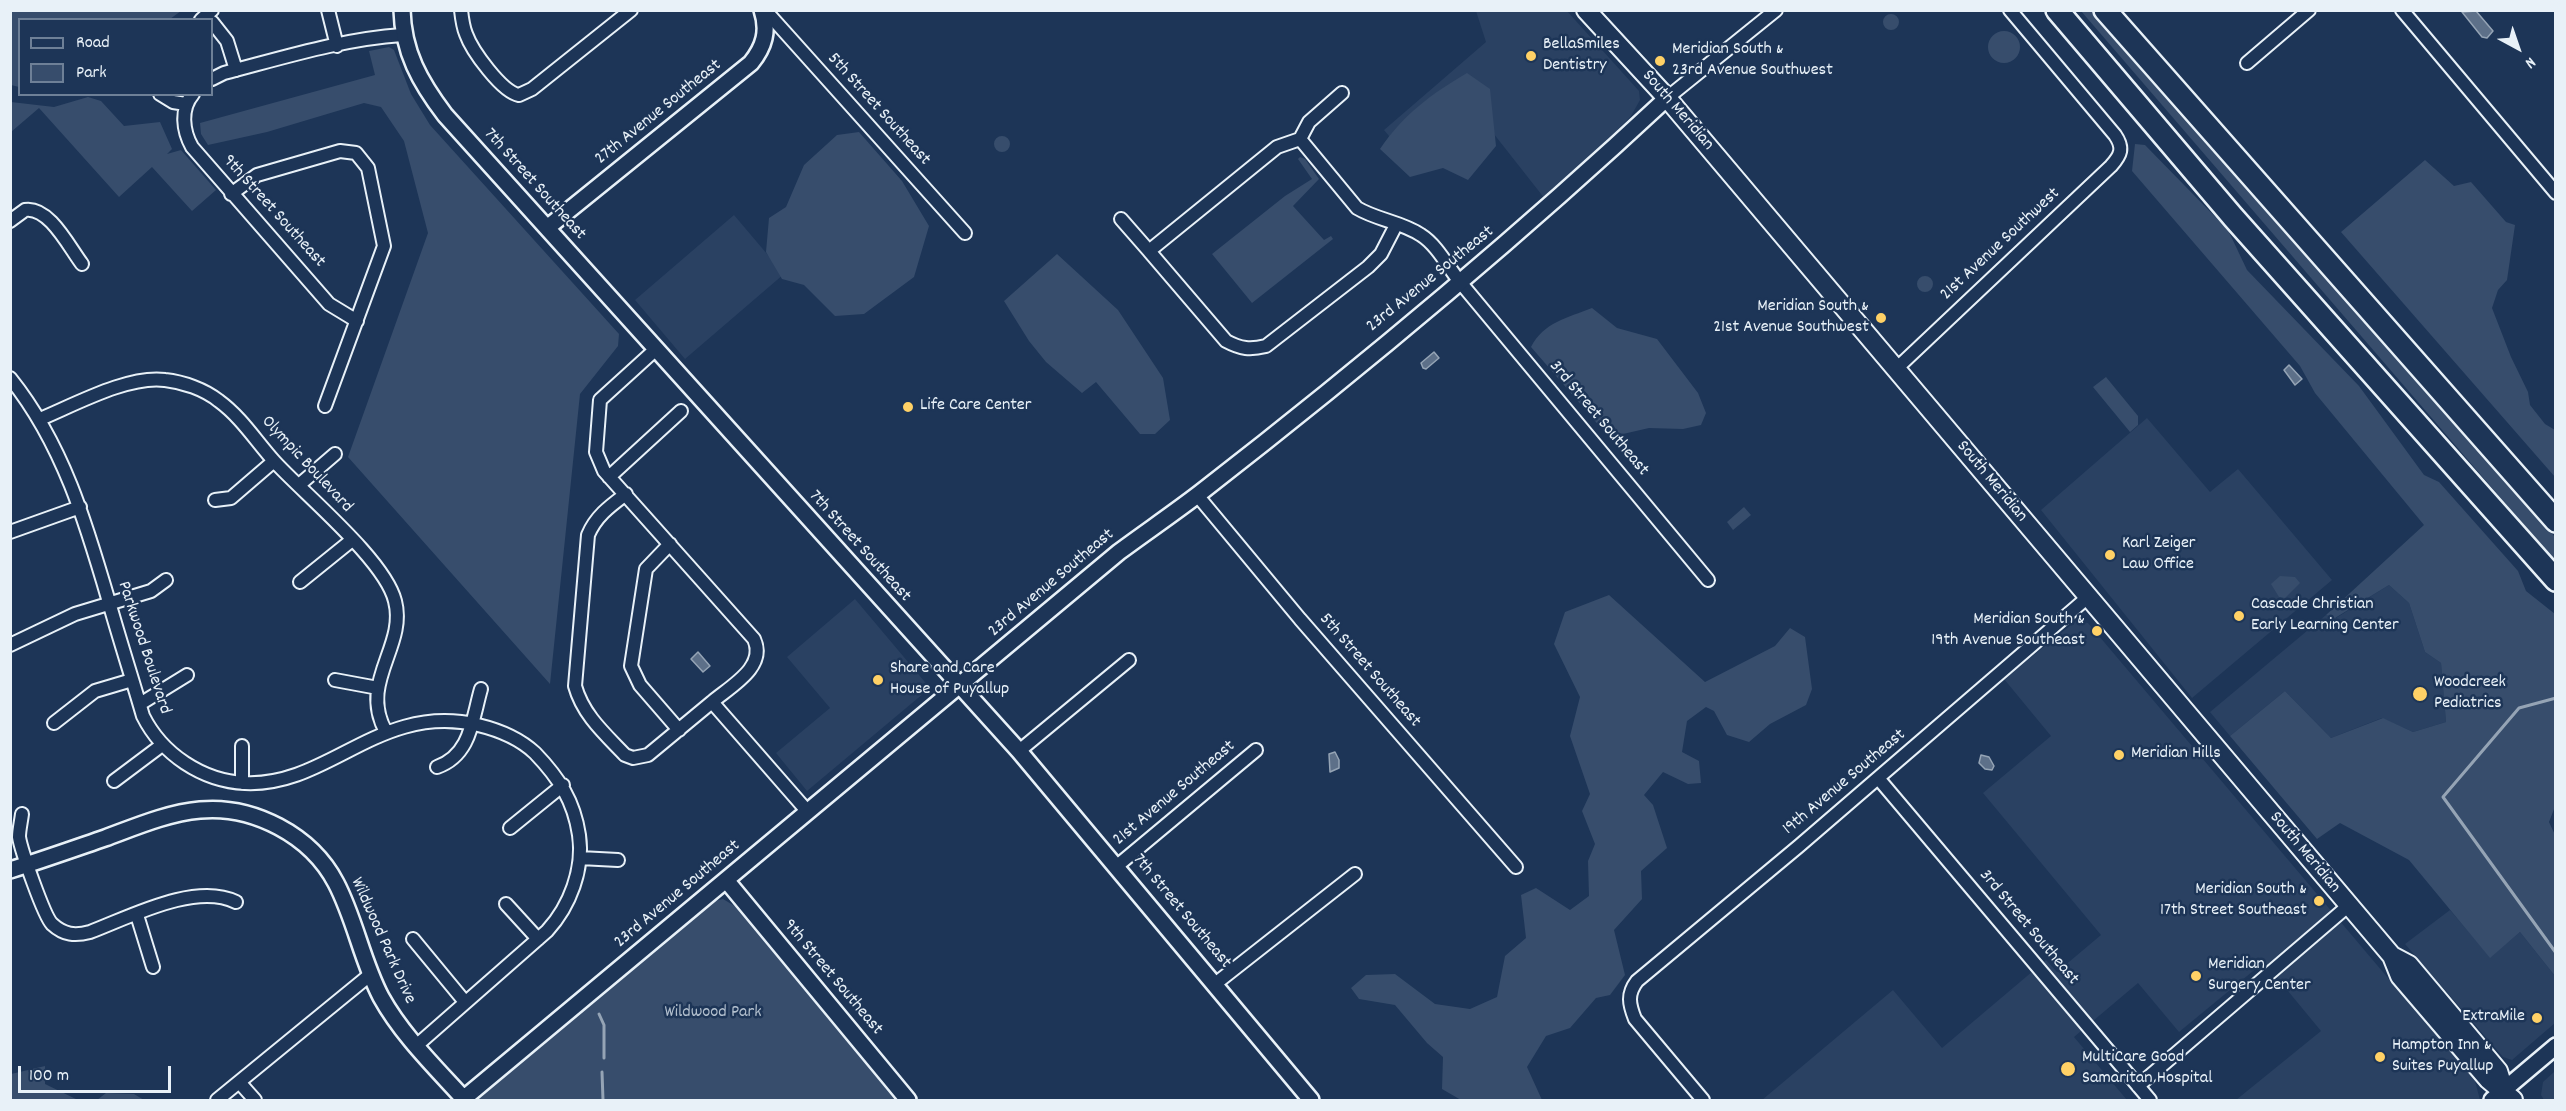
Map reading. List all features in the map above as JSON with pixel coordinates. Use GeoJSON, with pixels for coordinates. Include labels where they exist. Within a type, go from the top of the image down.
{"type":"FeatureCollection","features":[{"type":"Feature","properties":{"kind":"highway"},"geometry":{"type":"LineString","coordinates":[[2057,10],[2233,217],[2556,580]]}},
{"type":"Feature","properties":{"kind":"highway"},"geometry":{"type":"LineString","coordinates":[[2105,10],[2556,522]]}},
{"type":"Feature","properties":{"kind":"main road","name":"South Meridian"},"geometry":{"type":"LineString","coordinates":[[1586,10],[1667,98],[2392,956],[2400,976],[2503,1097]]}},
{"type":"Feature","properties":{"kind":"street"},"geometry":{"type":"LineString","coordinates":[[328,10],[337,46]]}},
{"type":"Feature","properties":{"kind":"street","name":"7th Street Southeast"},"geometry":{"type":"LineString","coordinates":[[402,10],[402,35],[428,93],[655,350],[1019,751],[1311,1101]]}},
{"type":"Feature","properties":{"kind":"street"},"geometry":{"type":"LineString","coordinates":[[461,10],[466,34],[476,53],[507,90],[519,95],[532,89],[631,10]]}},
{"type":"Feature","properties":{"kind":"street","name":"27th Avenue Southeast"},"geometry":{"type":"LineString","coordinates":[[547,228],[751,63],[760,52],[764,41],[763,10]]}},
{"type":"Feature","properties":{"kind":"street","name":"5th Street Southeast"},"geometry":{"type":"LineString","coordinates":[[763,10],[965,233]]}},
{"type":"Feature","properties":{"kind":"street"},"geometry":{"type":"LineString","coordinates":[[1667,98],[1776,10]]}},
{"type":"Feature","properties":{"kind":"street","name":"21st Avenue Southwest"},"geometry":{"type":"LineString","coordinates":[[1896,369],[2111,166],[2121,153],[2119,142],[2010,10]]}},
{"type":"Feature","properties":{"kind":"street"},"geometry":{"type":"LineString","coordinates":[[2247,63],[2309,10]]}},
{"type":"Feature","properties":{"kind":"street"},"geometry":{"type":"LineString","coordinates":[[2402,10],[2556,193]]}},
{"type":"Feature","properties":{"kind":"street"},"geometry":{"type":"LineString","coordinates":[[213,23],[227,41],[236,70]]}},
{"type":"Feature","properties":{"kind":"street"},"geometry":{"type":"LineString","coordinates":[[213,79],[236,70],[378,36],[402,35]]}},
{"type":"Feature","properties":{"kind":"street"},"geometry":{"type":"LineString","coordinates":[[1149,251],[1277,147],[1300,139],[1309,122],[1342,93]]}},
{"type":"Feature","properties":{"kind":"street"},"geometry":{"type":"LineString","coordinates":[[163,96],[173,102],[188,104]]}},
{"type":"Feature","properties":{"kind":"street","name":"23rd Avenue Southeast"},"geometry":{"type":"LineString","coordinates":[[463,1100],[1119,552],[1197,495],[1460,282],[1553,203],[1667,98]]}},
{"type":"Feature","properties":{"kind":"street","name":"9th Street Southeast"},"geometry":{"type":"LineString","coordinates":[[188,104],[186,135],[192,147],[329,304],[357,321]]}},
{"type":"Feature","properties":{"kind":"street","name":"3rd Street Southeast"},"geometry":{"type":"LineString","coordinates":[[1300,139],[1357,208],[1423,236],[1708,580]]}},
{"type":"Feature","properties":{"kind":"street"},"geometry":{"type":"LineString","coordinates":[[231,194],[257,175],[340,151],[356,153],[368,168],[384,238],[382,254],[325,406]]}},
{"type":"Feature","properties":{"kind":"street"},"geometry":{"type":"LineString","coordinates":[[10,221],[25,210],[39,211],[55,227],[82,264]]}},
{"type":"Feature","properties":{"kind":"street"},"geometry":{"type":"LineString","coordinates":[[1121,219],[1227,341],[1240,348],[1251,350],[1266,346],[1368,267],[1382,254],[1396,225]]}},
{"type":"Feature","properties":{"kind":"street"},"geometry":{"type":"LineString","coordinates":[[626,494],[601,514],[593,523],[588,535],[575,686],[587,713],[625,755],[633,758],[648,755],[712,702],[756,662],[759,650],[754,639],[626,494],[609,477],[596,452],[600,400],[655,350]]}},
{"type":"Feature","properties":{"kind":"street","name":"Parkwood Boulevard"},"geometry":{"type":"LineString","coordinates":[[10,378],[40,419],[80,507],[140,704],[148,726],[162,745],[199,771],[212,777],[242,783],[276,781],[386,732],[434,720],[471,724],[508,735],[522,742],[563,785],[576,812],[580,858],[574,886],[562,912],[538,939],[416,1046]]}},
{"type":"Feature","properties":{"kind":"street","name":"Olympic Boulevard"},"geometry":{"type":"LineString","coordinates":[[40,419],[116,388],[137,382],[164,380],[192,387],[218,400],[378,569],[396,602],[395,625],[379,677],[378,688],[377,712],[386,732]]}},
{"type":"Feature","properties":{"kind":"street"},"geometry":{"type":"LineString","coordinates":[[609,477],[681,411]]}},
{"type":"Feature","properties":{"kind":"street"},"geometry":{"type":"LineString","coordinates":[[299,485],[335,454]]}},
{"type":"Feature","properties":{"kind":"street"},"geometry":{"type":"LineString","coordinates":[[215,500],[231,498],[274,461]]}},
{"type":"Feature","properties":{"kind":"street","name":"5th Street Southeast"},"geometry":{"type":"LineString","coordinates":[[1197,495],[1300,619],[1516,867]]}},
{"type":"Feature","properties":{"kind":"street"},"geometry":{"type":"LineString","coordinates":[[10,532],[80,507]]}},
{"type":"Feature","properties":{"kind":"street"},"geometry":{"type":"LineString","coordinates":[[300,582],[352,540]]}},
{"type":"Feature","properties":{"kind":"street"},"geometry":{"type":"LineString","coordinates":[[670,544],[646,569],[631,666],[640,685],[679,730]]}},
{"type":"Feature","properties":{"kind":"street"},"geometry":{"type":"LineString","coordinates":[[10,645],[49,625],[151,591],[166,580]]}},
{"type":"Feature","properties":{"kind":"street","name":"19th Avenue Southeast"},"geometry":{"type":"LineString","coordinates":[[1703,1101],[1641,1028],[1630,1008],[1631,989],[1647,972],[1878,778],[2088,597]]}},
{"type":"Feature","properties":{"kind":"street"},"geometry":{"type":"LineString","coordinates":[[1019,751],[1129,660]]}},
{"type":"Feature","properties":{"kind":"street"},"geometry":{"type":"LineString","coordinates":[[140,704],[188,675]]}},
{"type":"Feature","properties":{"kind":"street"},"geometry":{"type":"LineString","coordinates":[[54,723],[95,691],[132,680]]}},
{"type":"Feature","properties":{"kind":"street"},"geometry":{"type":"LineString","coordinates":[[335,680],[378,688]]}},
{"type":"Feature","properties":{"kind":"street"},"geometry":{"type":"LineString","coordinates":[[437,767],[460,753],[482,689]]}},
{"type":"Feature","properties":{"kind":"street"},"geometry":{"type":"LineString","coordinates":[[712,702],[808,812]]}},
{"type":"Feature","properties":{"kind":"street"},"geometry":{"type":"LineString","coordinates":[[114,781],[162,745]]}},
{"type":"Feature","properties":{"kind":"street"},"geometry":{"type":"LineString","coordinates":[[242,747],[242,783]]}},
{"type":"Feature","properties":{"kind":"street","name":"21st Avenue Southeast"},"geometry":{"type":"LineString","coordinates":[[1117,866],[1256,750]]}},
{"type":"Feature","properties":{"kind":"street","name":"3rd Street Southeast"},"geometry":{"type":"LineString","coordinates":[[1878,778],[2150,1101]]}},
{"type":"Feature","properties":{"kind":"street"},"geometry":{"type":"LineString","coordinates":[[510,828],[563,785]]}},
{"type":"Feature","properties":{"kind":"street","name":"Wildwood Park Drive"},"geometry":{"type":"LineString","coordinates":[[10,870],[180,813],[213,809],[249,814],[276,825],[307,847],[324,864],[340,891],[371,974],[390,1011],[416,1046],[463,1100]]}},
{"type":"Feature","properties":{"kind":"street"},"geometry":{"type":"LineString","coordinates":[[22,814],[20,837],[28,864],[49,921],[63,932],[81,934],[189,897],[216,895],[236,902]]}},
{"type":"Feature","properties":{"kind":"street"},"geometry":{"type":"LineString","coordinates":[[580,858],[618,860]]}},
{"type":"Feature","properties":{"kind":"street"},"geometry":{"type":"LineString","coordinates":[[1215,984],[1355,874]]}},
{"type":"Feature","properties":{"kind":"street","name":"9th Street Southeast"},"geometry":{"type":"LineString","coordinates":[[726,880],[908,1101]]}},
{"type":"Feature","properties":{"kind":"street"},"geometry":{"type":"LineString","coordinates":[[506,904],[538,939]]}},
{"type":"Feature","properties":{"kind":"street"},"geometry":{"type":"LineString","coordinates":[[2138,1086],[2348,906]]}},
{"type":"Feature","properties":{"kind":"street"},"geometry":{"type":"LineString","coordinates":[[136,915],[153,967]]}},
{"type":"Feature","properties":{"kind":"street"},"geometry":{"type":"LineString","coordinates":[[413,939],[465,1002]]}},
{"type":"Feature","properties":{"kind":"street"},"geometry":{"type":"LineString","coordinates":[[217,1101],[371,974]]}},
{"type":"Feature","properties":{"kind":"street"},"geometry":{"type":"LineString","coordinates":[[2503,1097],[2556,1046]]}},
{"type":"Feature","properties":{"kind":"street"},"geometry":{"type":"LineString","coordinates":[[239,1082],[255,1101]]}},
{"type":"Feature","properties":{"kind":"shaded area"},"geometry":{"type":"Polygon","coordinates":[[[1476,11],[1567,11],[1639,91],[1640,100],[1631,116],[1574,174],[1545,199],[1486,124],[1419,172],[1384,130],[1486,42],[1476,11]]]}},
{"type":"Feature","properties":{"kind":"shaded area"},"geometry":{"type":"Polygon","coordinates":[[[2476,11],[2493,31],[2487,38],[2482,37],[2462,12],[2476,11]]]}},
{"type":"Feature","properties":{"kind":"shaded area"},"geometry":{"type":"Polygon","coordinates":[[[734,215],[784,274],[685,359],[635,300],[734,215]]]}},
{"type":"Feature","properties":{"kind":"shaded area"},"geometry":{"type":"Polygon","coordinates":[[[1434,352],[1439,358],[1426,369],[1423,368],[1421,363],[1434,352]]]}},
{"type":"Feature","properties":{"kind":"shaded area"},"geometry":{"type":"Polygon","coordinates":[[[2289,365],[2302,379],[2295,385],[2284,370],[2289,365]]]}},
{"type":"Feature","properties":{"kind":"shaded area"},"geometry":{"type":"Polygon","coordinates":[[[2147,418],[2210,492],[2238,469],[2332,580],[2192,698],[2041,510],[2147,418]]]}},
{"type":"Feature","properties":{"kind":"shaded area"},"geometry":{"type":"Polygon","coordinates":[[[2389,585],[2409,603],[2425,652],[2441,663],[2446,722],[2413,732],[2382,718],[2331,738],[2285,691],[2230,736],[2210,712],[2326,615],[2336,618],[2389,585]]]}},
{"type":"Feature","properties":{"kind":"shaded area"},"geometry":{"type":"Polygon","coordinates":[[[855,599],[930,688],[807,791],[776,753],[830,708],[787,657],[855,599]]]}},
{"type":"Feature","properties":{"kind":"shaded area"},"geometry":{"type":"Polygon","coordinates":[[[2076,621],[2088,623],[2475,1081],[2480,1100],[2236,1100],[2321,1031],[2264,962],[2179,1032],[2138,983],[2074,1037],[2127,1100],[1762,1100],[1893,990],[1942,1048],[2046,960],[2057,972],[2101,935],[1983,793],[2051,736],[2004,679],[2076,621]]]}},
{"type":"Feature","properties":{"kind":"shaded area"},"geometry":{"type":"Polygon","coordinates":[[[698,652],[710,666],[703,672],[691,659],[698,652]]]}},
{"type":"Feature","properties":{"kind":"shaded area"},"geometry":{"type":"Polygon","coordinates":[[[1335,752],[1339,760],[1339,768],[1330,772],[1329,754],[1335,752]]]}},
{"type":"Feature","properties":{"kind":"shaded area"},"geometry":{"type":"Polygon","coordinates":[[[1981,755],[1989,757],[1994,766],[1992,770],[1985,769],[1979,763],[1981,755]]]}},
{"type":"Feature","properties":{"kind":"shaded area"},"geometry":{"type":"Polygon","coordinates":[[[2450,910],[2490,957],[2520,932],[2555,976],[2555,1023],[2512,1060],[2503,1057],[2405,944],[2450,910]]]}},
{"type":"Feature","properties":{"kind":"shaded area"},"geometry":{"type":"Polygon","coordinates":[[[2555,1071],[2555,1100],[2544,1100],[2541,1095],[2543,1082],[2555,1071]]]}},
{"type":"Feature","properties":{"kind":"green space"},"geometry":{"type":"Polygon","coordinates":[[[11,10],[181,11],[171,18],[18,18],[18,87],[11,85],[11,10]]]}},
{"type":"Feature","properties":{"kind":"green space"},"geometry":{"type":"Polygon","coordinates":[[[2081,11],[2095,11],[2555,537],[2555,561],[2081,11]]]}},
{"type":"Feature","properties":{"kind":"green space"},"geometry":{"type":"Polygon","coordinates":[[[1891,14],[1897,16],[1899,22],[1897,28],[1891,30],[1885,28],[1883,22],[1885,16],[1891,14]]]}},
{"type":"Feature","properties":{"kind":"green space"},"geometry":{"type":"Polygon","coordinates":[[[2004,31],[2015,36],[2020,47],[2015,58],[2004,63],[1993,58],[1988,47],[1993,36],[2004,31]]]}},
{"type":"Feature","properties":{"kind":"green space"},"geometry":{"type":"Polygon","coordinates":[[[389,47],[394,50],[411,94],[430,125],[619,334],[618,346],[580,394],[550,684],[348,457],[428,233],[404,141],[381,107],[364,103],[267,132],[208,145],[201,134],[200,123],[375,75],[369,51],[389,47]]]}},
{"type":"Feature","properties":{"kind":"green space"},"geometry":{"type":"Polygon","coordinates":[[[1467,73],[1490,89],[1496,146],[1468,180],[1443,168],[1410,177],[1380,149],[1398,126],[1419,106],[1467,73]]]}},
{"type":"Feature","properties":{"kind":"green space"},"geometry":{"type":"Polygon","coordinates":[[[88,97],[101,101],[124,126],[160,122],[172,149],[167,154],[181,150],[216,190],[192,211],[152,167],[119,197],[39,108],[11,132],[11,102],[54,107],[88,97]]]}},
{"type":"Feature","properties":{"kind":"green space"},"geometry":{"type":"Polygon","coordinates":[[[859,132],[902,181],[929,226],[914,277],[864,314],[835,316],[804,285],[782,279],[766,252],[769,218],[786,207],[804,165],[837,135],[859,132]]]}},
{"type":"Feature","properties":{"kind":"green space"},"geometry":{"type":"Polygon","coordinates":[[[999,136],[1005,136],[1010,144],[1008,150],[999,152],[994,147],[994,141],[999,136]]]}},
{"type":"Feature","properties":{"kind":"green space"},"geometry":{"type":"Polygon","coordinates":[[[2135,144],[2145,145],[2228,230],[2247,270],[2359,386],[2424,475],[2439,482],[2518,571],[2526,591],[2555,614],[2556,804],[2549,822],[2556,837],[2555,976],[2520,932],[2490,958],[2409,860],[2340,823],[2317,839],[2230,736],[2285,691],[2331,738],[2383,718],[2413,732],[2446,722],[2441,663],[2425,652],[2409,603],[2389,585],[2335,618],[2326,615],[2424,525],[2315,393],[2300,366],[2132,171],[2135,144]]]}},
{"type":"Feature","properties":{"kind":"green space"},"geometry":{"type":"Polygon","coordinates":[[[1300,157],[1305,159],[1319,179],[1293,206],[1324,240],[1331,236],[1333,239],[1252,303],[1212,254],[1285,196],[1312,179],[1298,159],[1300,157]]]}},
{"type":"Feature","properties":{"kind":"green space"},"geometry":{"type":"Polygon","coordinates":[[[2425,160],[2454,186],[2471,182],[2506,222],[2515,225],[2507,280],[2498,290],[2492,308],[2511,357],[2528,392],[2530,405],[2545,424],[2555,430],[2555,477],[2341,232],[2425,160]]]}},
{"type":"Feature","properties":{"kind":"green space"},"geometry":{"type":"Polygon","coordinates":[[[1057,254],[1118,310],[1163,378],[1170,420],[1155,434],[1140,434],[1096,382],[1082,393],[1046,362],[1029,341],[1004,301],[1057,254]]]}},
{"type":"Feature","properties":{"kind":"green space"},"geometry":{"type":"Polygon","coordinates":[[[1922,276],[1928,276],[1933,284],[1931,290],[1922,292],[1917,287],[1917,281],[1922,276]]]}},
{"type":"Feature","properties":{"kind":"green space"},"geometry":{"type":"Polygon","coordinates":[[[1592,308],[1617,328],[1657,339],[1698,393],[1706,413],[1701,425],[1683,429],[1649,428],[1623,434],[1602,429],[1531,347],[1549,326],[1592,308]]]}},
{"type":"Feature","properties":{"kind":"green space"},"geometry":{"type":"Polygon","coordinates":[[[2106,377],[2138,416],[2138,425],[2130,432],[2093,387],[2106,377]]]}},
{"type":"Feature","properties":{"kind":"green space"},"geometry":{"type":"Polygon","coordinates":[[[1744,507],[1751,515],[1733,530],[1727,522],[1744,507]]]}},
{"type":"Feature","properties":{"kind":"green space"},"geometry":{"type":"Polygon","coordinates":[[[2280,576],[2295,577],[2300,583],[2285,598],[2279,597],[2271,584],[2280,576]]]}},
{"type":"Feature","properties":{"kind":"green space"},"geometry":{"type":"Polygon","coordinates":[[[1609,595],[1705,682],[1775,646],[1790,628],[1805,637],[1812,689],[1806,705],[1770,724],[1749,742],[1727,735],[1714,711],[1706,707],[1687,721],[1682,752],[1699,761],[1701,783],[1688,784],[1663,772],[1644,795],[1653,805],[1667,848],[1641,871],[1642,899],[1614,930],[1625,975],[1610,995],[1596,998],[1570,1028],[1546,1036],[1527,1067],[1542,1100],[1461,1100],[1442,1089],[1443,1057],[1427,1043],[1395,1005],[1359,999],[1351,988],[1366,975],[1395,974],[1435,1004],[1470,1009],[1497,997],[1505,956],[1526,938],[1521,895],[1536,888],[1570,910],[1589,896],[1588,861],[1595,844],[1582,811],[1590,794],[1570,736],[1580,697],[1554,644],[1565,612],[1609,595]]]}},
{"type":"Feature","properties":{"kind":"green space","name":"Wildwood Park"},"geometry":{"type":"Polygon","coordinates":[[[723,899],[743,911],[896,1100],[475,1100],[715,901],[723,899]]]}},
{"type":"Feature","properties":{"kind":"green space"},"geometry":{"type":"Polygon","coordinates":[[[45,1066],[45,1084],[78,1100],[11,1100],[11,1074],[45,1066]]]}},
{"type":"Feature","properties":{"kind":"green space"},"geometry":{"type":"Polygon","coordinates":[[[106,1093],[134,1094],[144,1100],[97,1100],[106,1093]]]}},
{"type":"Feature","properties":{"kind":"waterway"},"geometry":{"type":"LineString","coordinates":[[2556,698],[2519,708],[2443,797],[2556,953]]}},
{"type":"Feature","properties":{"kind":"waterway"},"geometry":{"type":"LineString","coordinates":[[599,1014],[604,1025],[604,1058]]}},
{"type":"Feature","properties":{"kind":"waterway"},"geometry":{"type":"LineString","coordinates":[[602,1072],[603,1100]]}},
{"type":"Feature","properties":{"kind":"place","name":"BellaSmiles Dentistry"},"geometry":{"type":"Point","coordinates":[1531,56]}},
{"type":"Feature","properties":{"kind":"place","name":"Meridian South & 23rd Avenue Southwest"},"geometry":{"type":"Point","coordinates":[1660,61]}},
{"type":"Feature","properties":{"kind":"place","name":"Meridian South & 21st Avenue Southwest"},"geometry":{"type":"Point","coordinates":[1881,318]}},
{"type":"Feature","properties":{"kind":"place","name":"Life Care Center"},"geometry":{"type":"Point","coordinates":[908,407]}},
{"type":"Feature","properties":{"kind":"place","name":"Karl Zeiger Law Office"},"geometry":{"type":"Point","coordinates":[2110,555]}},
{"type":"Feature","properties":{"kind":"place","name":"Cascade Christian Early Learning Center"},"geometry":{"type":"Point","coordinates":[2239,616]}},
{"type":"Feature","properties":{"kind":"place","name":"Meridian South & 19th Avenue Southeast"},"geometry":{"type":"Point","coordinates":[2097,631]}},
{"type":"Feature","properties":{"kind":"place","name":"Share and Care House of Puyallup"},"geometry":{"type":"Point","coordinates":[878,680]}},
{"type":"Feature","properties":{"kind":"place","name":"Woodcreek Pediatrics"},"geometry":{"type":"Point","coordinates":[2420,694]}},
{"type":"Feature","properties":{"kind":"place","name":"Meridian Hills"},"geometry":{"type":"Point","coordinates":[2119,755]}},
{"type":"Feature","properties":{"kind":"place","name":"Meridian South & 17th Street Southeast"},"geometry":{"type":"Point","coordinates":[2319,901]}},
{"type":"Feature","properties":{"kind":"place","name":"Meridian Surgery Center"},"geometry":{"type":"Point","coordinates":[2196,976]}},
{"type":"Feature","properties":{"kind":"place","name":"ExtraMile"},"geometry":{"type":"Point","coordinates":[2537,1018]}},
{"type":"Feature","properties":{"kind":"place","name":"Hampton Inn & Suites Puyallup"},"geometry":{"type":"Point","coordinates":[2380,1057]}},
{"type":"Feature","properties":{"kind":"place","name":"MultiCare Good Samaritan Hospital"},"geometry":{"type":"Point","coordinates":[2068,1069]}}]}
